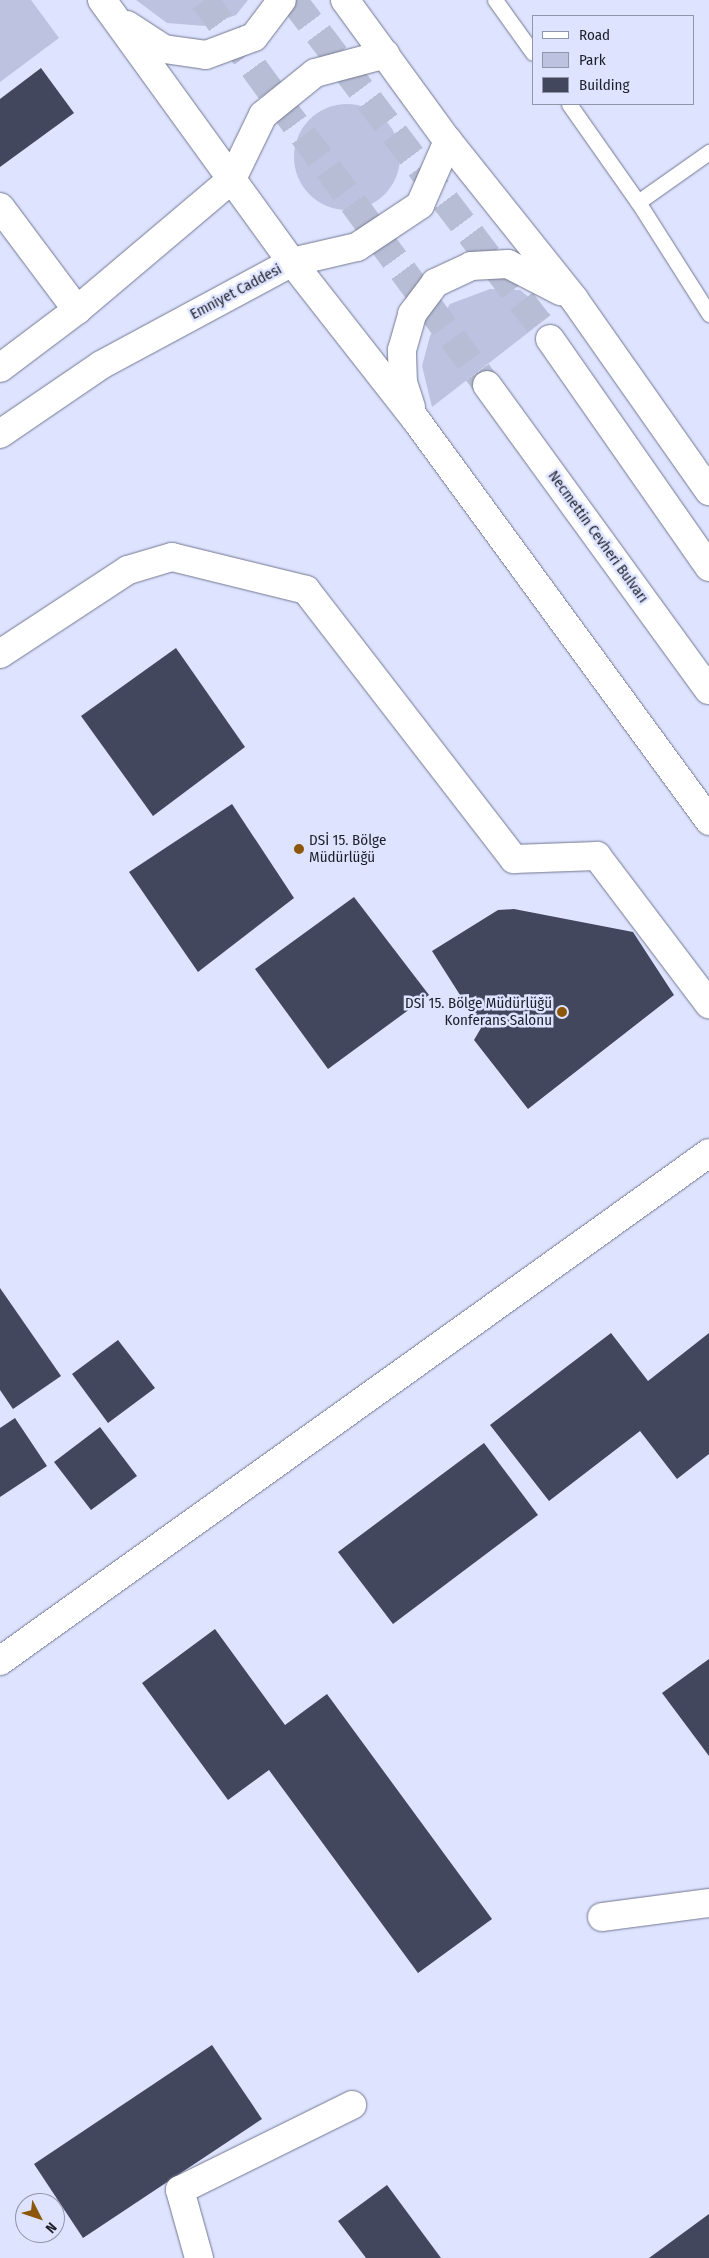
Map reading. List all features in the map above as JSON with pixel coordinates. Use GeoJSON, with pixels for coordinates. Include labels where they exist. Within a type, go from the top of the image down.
{"type":"FeatureCollection","features":[{"type":"Feature","properties":{"kind":"main road"},"geometry":{"type":"LineString","coordinates":[[108,8],[164,49],[206,55],[254,36],[282,0]]}},
{"type":"Feature","properties":{"kind":"main road"},"geometry":{"type":"LineString","coordinates":[[345,0],[448,141],[574,299],[709,491]]}},
{"type":"Feature","properties":{"kind":"main road"},"geometry":{"type":"LineString","coordinates":[[108,8],[292,262],[416,420],[709,821]]}},
{"type":"Feature","properties":{"kind":"main road"},"geometry":{"type":"LineString","coordinates":[[0,368],[77,310],[232,179],[263,115],[315,74],[386,54]]}},
{"type":"Feature","properties":{"kind":"main road","name":"Emniyet Caddesi"},"geometry":{"type":"LineString","coordinates":[[0,434],[101,365],[292,262],[357,247],[420,205],[448,141]]}},
{"type":"Feature","properties":{"kind":"main road"},"geometry":{"type":"LineString","coordinates":[[0,207],[77,310]]}},
{"type":"Feature","properties":{"kind":"main road"},"geometry":{"type":"LineString","coordinates":[[416,420],[403,383],[402,350],[412,314],[435,284],[471,266],[508,264],[574,299]]}},
{"type":"Feature","properties":{"kind":"main road"},"geometry":{"type":"LineString","coordinates":[[550,340],[709,567]]}},
{"type":"Feature","properties":{"kind":"main road","name":"Necmettin Cevheri Bulvarı"},"geometry":{"type":"LineString","coordinates":[[487,385],[709,690]]}},
{"type":"Feature","properties":{"kind":"main road"},"geometry":{"type":"LineString","coordinates":[[0,654],[128,570],[172,557],[306,590],[514,859],[597,856],[709,1004]]}},
{"type":"Feature","properties":{"kind":"main road"},"geometry":{"type":"LineString","coordinates":[[0,1661],[709,1153]]}},
{"type":"Feature","properties":{"kind":"main road"},"geometry":{"type":"LineString","coordinates":[[602,1917],[709,1903]]}},
{"type":"Feature","properties":{"kind":"main road"},"geometry":{"type":"LineString","coordinates":[[199,2258],[180,2190],[352,2105]]}},
{"type":"Feature","properties":{"kind":"lane"},"geometry":{"type":"LineString","coordinates":[[495,0],[532,52]]}},
{"type":"Feature","properties":{"kind":"lane"},"geometry":{"type":"LineString","coordinates":[[570,105],[638,202],[709,314]]}},
{"type":"Feature","properties":{"kind":"lane"},"geometry":{"type":"LineString","coordinates":[[638,202],[709,152]]}},
{"type":"Feature","properties":{"kind":"green space"},"geometry":{"type":"Polygon","coordinates":[[[0,0],[31,0],[59,38],[0,82],[0,0]]]}},
{"type":"Feature","properties":{"kind":"green space"},"geometry":{"type":"Polygon","coordinates":[[[136,0],[248,0],[236,15],[205,26],[167,23],[136,0]]]}},
{"type":"Feature","properties":{"kind":"green space"},"geometry":{"type":"Polygon","coordinates":[[[347,104],[367,108],[385,119],[396,137],[400,157],[396,177],[385,195],[367,206],[347,210],[327,206],[309,195],[298,177],[294,157],[298,137],[309,119],[327,108],[347,104]]]}},
{"type":"Feature","properties":{"kind":"green space"},"geometry":{"type":"Polygon","coordinates":[[[490,289],[520,290],[551,315],[432,407],[422,366],[430,336],[450,304],[490,289]]]}},
{"type":"Feature","properties":{"kind":"building"},"geometry":{"type":"Polygon","coordinates":[[[41,68],[74,113],[0,167],[0,99],[41,68]]]}},
{"type":"Feature","properties":{"kind":"building"},"geometry":{"type":"Polygon","coordinates":[[[176,648],[245,747],[153,816],[81,716],[176,648]]]}},
{"type":"Feature","properties":{"kind":"building"},"geometry":{"type":"Polygon","coordinates":[[[232,804],[294,898],[198,972],[129,872],[232,804]]]}},
{"type":"Feature","properties":{"kind":"building"},"geometry":{"type":"Polygon","coordinates":[[[354,897],[429,995],[328,1069],[255,969],[354,897]]]}},
{"type":"Feature","properties":{"kind":"building","name":"DSİ 15. Bölge Müdürlüğü Konferans Salonu"},"geometry":{"type":"Polygon","coordinates":[[[514,909],[633,932],[674,995],[528,1109],[474,1040],[481,1028],[432,951],[498,910],[514,909]]]}},
{"type":"Feature","properties":{"kind":"building"},"geometry":{"type":"Polygon","coordinates":[[[0,1288],[61,1376],[13,1409],[0,1390],[0,1288]]]}},
{"type":"Feature","properties":{"kind":"building"},"geometry":{"type":"Polygon","coordinates":[[[611,1333],[648,1381],[709,1333],[709,1454],[677,1479],[640,1431],[549,1501],[490,1425],[611,1333]]]}},
{"type":"Feature","properties":{"kind":"building"},"geometry":{"type":"Polygon","coordinates":[[[118,1340],[155,1388],[108,1423],[72,1374],[118,1340]]]}},
{"type":"Feature","properties":{"kind":"building"},"geometry":{"type":"Polygon","coordinates":[[[15,1418],[47,1466],[0,1497],[0,1428],[15,1418]]]}},
{"type":"Feature","properties":{"kind":"building"},"geometry":{"type":"Polygon","coordinates":[[[100,1427],[137,1476],[91,1510],[54,1462],[100,1427]]]}},
{"type":"Feature","properties":{"kind":"building"},"geometry":{"type":"Polygon","coordinates":[[[484,1443],[538,1515],[393,1624],[338,1552],[484,1443]]]}},
{"type":"Feature","properties":{"kind":"building"},"geometry":{"type":"Polygon","coordinates":[[[215,1629],[285,1725],[327,1694],[492,1919],[418,1973],[269,1770],[228,1800],[142,1683],[215,1629]]]}},
{"type":"Feature","properties":{"kind":"building"},"geometry":{"type":"Polygon","coordinates":[[[709,1659],[709,1756],[662,1693],[709,1659]]]}},
{"type":"Feature","properties":{"kind":"building"},"geometry":{"type":"Polygon","coordinates":[[[212,2045],[262,2119],[83,2238],[65,2211],[65,2193],[53,2193],[34,2164],[212,2045]]]}},
{"type":"Feature","properties":{"kind":"building"},"geometry":{"type":"Polygon","coordinates":[[[387,2185],[441,2258],[366,2258],[338,2221],[387,2185]]]}},
{"type":"Feature","properties":{"kind":"building"},"geometry":{"type":"Polygon","coordinates":[[[709,2214],[709,2258],[649,2258],[709,2214]]]}},
{"type":"Feature","properties":{"kind":"tunnel"},"geometry":{"type":"LineString","coordinates":[[204,0],[487,385]]}},
{"type":"Feature","properties":{"kind":"tunnel"},"geometry":{"type":"LineString","coordinates":[[293,0],[550,339]]}},
{"type":"Feature","properties":{"kind":"place","name":"DSİ 15. Bölge Müdürlüğü"},"geometry":{"type":"Point","coordinates":[299,849]}},
{"type":"Feature","properties":{"kind":"place","name":"DSİ 15. Bölge Müdürlüğü Konferans Salonu"},"geometry":{"type":"Point","coordinates":[562,1012]}}]}
